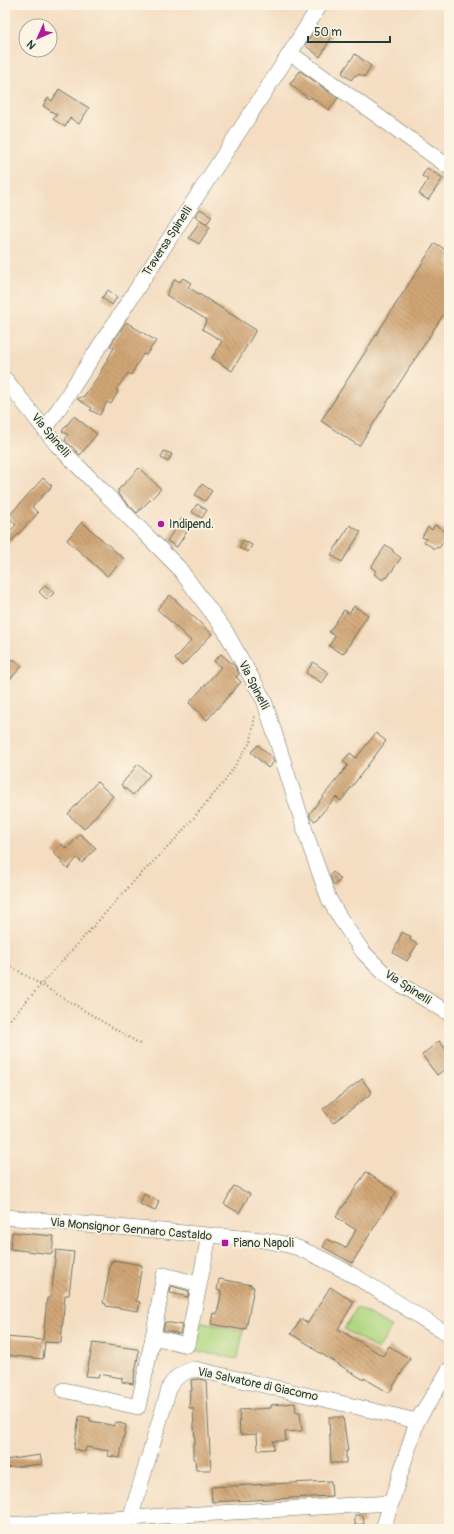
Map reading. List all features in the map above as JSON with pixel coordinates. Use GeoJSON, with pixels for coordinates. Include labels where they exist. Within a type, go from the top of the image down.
{"type":"FeatureCollection","features":[{"type":"Feature","properties":{"kind":"street","name":"Traversa Spinelli"},"geometry":{"type":"LineString","coordinates":[[45,430],[320,5]]}},
{"type":"Feature","properties":{"kind":"street"},"geometry":{"type":"LineString","coordinates":[[290,53],[449,167]]}},
{"type":"Feature","properties":{"kind":"street","name":"Via Spinelli"},"geometry":{"type":"LineString","coordinates":[[5,379],[57,445],[178,567],[224,629],[264,700],[310,846],[330,899],[340,918],[363,952],[384,973],[401,985],[449,1013]]}},
{"type":"Feature","properties":{"kind":"street","name":"Via Monsignor Gennaro Castaldo"},"geometry":{"type":"LineString","coordinates":[[5,1218],[263,1240],[298,1248],[336,1266],[449,1335]]}},
{"type":"Feature","properties":{"kind":"street"},"geometry":{"type":"LineString","coordinates":[[153,1337],[187,1345],[208,1236]]}},
{"type":"Feature","properties":{"kind":"street"},"geometry":{"type":"LineString","coordinates":[[64,1390],[138,1407],[164,1275],[199,1284]]}},
{"type":"Feature","properties":{"kind":"street","name":"Via Salvatore di Giacomo"},"geometry":{"type":"LineString","coordinates":[[130,1519],[170,1386],[179,1375],[190,1370],[195,1369],[264,1384],[417,1421]]}},
{"type":"Feature","properties":{"kind":"street"},"geometry":{"type":"LineString","coordinates":[[383,1529],[417,1421],[449,1370]]}},
{"type":"Feature","properties":{"kind":"street"},"geometry":{"type":"LineString","coordinates":[[5,1525],[391,1503]]}},
{"type":"Feature","properties":{"kind":"path"},"geometry":{"type":"LineString","coordinates":[[5,1025],[135,880],[174,842],[225,781],[252,741],[256,708],[264,700]]}},
{"type":"Feature","properties":{"kind":"path"},"geometry":{"type":"LineString","coordinates":[[5,963],[140,1044]]}},
{"type":"Feature","properties":{"kind":"green space"},"geometry":{"type":"Polygon","coordinates":[[[357,1307],[392,1327],[378,1350],[344,1329],[357,1307]]]}},
{"type":"Feature","properties":{"kind":"green space"},"geometry":{"type":"Polygon","coordinates":[[[198,1322],[243,1331],[238,1359],[192,1350],[198,1322]]]}},
{"type":"Feature","properties":{"kind":"building"},"geometry":{"type":"Polygon","coordinates":[[[317,26],[322,30],[328,28],[332,36],[320,57],[305,45],[317,26]]]}},
{"type":"Feature","properties":{"kind":"building"},"geometry":{"type":"Polygon","coordinates":[[[355,54],[371,66],[364,77],[359,74],[357,76],[355,75],[351,80],[342,73],[355,54]]]}},
{"type":"Feature","properties":{"kind":"building"},"geometry":{"type":"Polygon","coordinates":[[[300,71],[338,98],[329,110],[311,97],[309,99],[290,84],[300,71]]]}},
{"type":"Feature","properties":{"kind":"building"},"geometry":{"type":"Polygon","coordinates":[[[59,89],[89,108],[79,124],[70,118],[65,127],[53,119],[57,115],[43,106],[48,98],[52,101],[59,89]]]}},
{"type":"Feature","properties":{"kind":"building"},"geometry":{"type":"Polygon","coordinates":[[[427,168],[443,178],[428,200],[419,194],[428,180],[422,176],[427,168]]]}},
{"type":"Feature","properties":{"kind":"building"},"geometry":{"type":"Polygon","coordinates":[[[200,209],[212,216],[207,224],[195,216],[200,209]]]}},
{"type":"Feature","properties":{"kind":"building"},"geometry":{"type":"Polygon","coordinates":[[[200,221],[210,227],[199,244],[189,238],[200,221]]]}},
{"type":"Feature","properties":{"kind":"building"},"geometry":{"type":"Polygon","coordinates":[[[435,243],[449,252],[449,306],[359,446],[321,421],[435,243]]]}},
{"type":"Feature","properties":{"kind":"building"},"geometry":{"type":"Polygon","coordinates":[[[183,278],[191,283],[188,287],[256,330],[232,371],[212,358],[222,341],[202,329],[207,320],[166,295],[175,279],[180,282],[183,278]]]}},
{"type":"Feature","properties":{"kind":"building"},"geometry":{"type":"Polygon","coordinates":[[[108,290],[117,297],[112,305],[102,298],[108,290]]]}},
{"type":"Feature","properties":{"kind":"building"},"geometry":{"type":"Polygon","coordinates":[[[126,322],[156,341],[146,355],[143,354],[131,375],[128,373],[116,390],[118,392],[111,404],[107,402],[100,415],[90,410],[92,408],[77,399],[84,396],[102,371],[114,348],[110,346],[126,322]]]}},
{"type":"Feature","properties":{"kind":"building"},"geometry":{"type":"Polygon","coordinates":[[[74,416],[97,434],[80,455],[65,440],[68,435],[62,431],[74,416]]]}},
{"type":"Feature","properties":{"kind":"building"},"geometry":{"type":"Polygon","coordinates":[[[164,451],[172,454],[168,462],[161,458],[164,451]]]}},
{"type":"Feature","properties":{"kind":"building"},"geometry":{"type":"Polygon","coordinates":[[[139,468],[161,489],[137,513],[118,494],[118,490],[139,468]]]}},
{"type":"Feature","properties":{"kind":"building"},"geometry":{"type":"Polygon","coordinates":[[[43,478],[52,486],[32,507],[38,513],[10,543],[5,539],[5,537],[16,525],[8,517],[43,478]]]}},
{"type":"Feature","properties":{"kind":"building"},"geometry":{"type":"Polygon","coordinates":[[[202,484],[212,491],[205,501],[195,495],[202,484]]]}},
{"type":"Feature","properties":{"kind":"building"},"geometry":{"type":"Polygon","coordinates":[[[197,504],[207,510],[202,518],[192,512],[197,504]]]}},
{"type":"Feature","properties":{"kind":"building"},"geometry":{"type":"Polygon","coordinates":[[[182,518],[191,525],[177,547],[167,541],[182,518]]]}},
{"type":"Feature","properties":{"kind":"building"},"geometry":{"type":"Polygon","coordinates":[[[82,522],[124,559],[107,576],[67,540],[82,522]]]}},
{"type":"Feature","properties":{"kind":"building"},"geometry":{"type":"Polygon","coordinates":[[[350,525],[361,532],[342,562],[331,555],[350,525]]]}},
{"type":"Feature","properties":{"kind":"building"},"geometry":{"type":"Polygon","coordinates":[[[435,525],[449,534],[439,548],[437,547],[435,549],[424,542],[426,539],[422,537],[428,527],[432,530],[435,525]]]}},
{"type":"Feature","properties":{"kind":"building"},"geometry":{"type":"Polygon","coordinates":[[[243,540],[252,545],[248,552],[239,548],[243,540]]]}},
{"type":"Feature","properties":{"kind":"building"},"geometry":{"type":"Polygon","coordinates":[[[386,545],[401,558],[387,578],[385,577],[383,580],[374,574],[376,571],[371,567],[386,545]]]}},
{"type":"Feature","properties":{"kind":"building"},"geometry":{"type":"Polygon","coordinates":[[[45,585],[54,593],[47,600],[39,592],[45,585]]]}},
{"type":"Feature","properties":{"kind":"building"},"geometry":{"type":"Polygon","coordinates":[[[170,595],[212,634],[182,666],[175,659],[191,641],[157,609],[170,595]]]}},
{"type":"Feature","properties":{"kind":"building"},"geometry":{"type":"Polygon","coordinates":[[[354,606],[368,615],[343,654],[329,646],[335,636],[329,632],[344,610],[349,613],[354,606]]]}},
{"type":"Feature","properties":{"kind":"building"},"geometry":{"type":"Polygon","coordinates":[[[221,654],[235,666],[239,674],[236,677],[241,682],[207,720],[189,703],[221,667],[214,661],[221,654]]]}},
{"type":"Feature","properties":{"kind":"building"},"geometry":{"type":"Polygon","coordinates":[[[13,659],[22,666],[5,685],[5,669],[13,659]]]}},
{"type":"Feature","properties":{"kind":"building"},"geometry":{"type":"Polygon","coordinates":[[[313,662],[329,673],[322,683],[306,673],[313,662]]]}},
{"type":"Feature","properties":{"kind":"building"},"geometry":{"type":"Polygon","coordinates":[[[376,733],[386,741],[341,801],[336,797],[315,821],[310,818],[310,813],[348,765],[343,761],[350,753],[356,758],[376,733]]]}},
{"type":"Feature","properties":{"kind":"building"},"geometry":{"type":"Polygon","coordinates":[[[258,745],[273,759],[274,762],[268,768],[251,752],[258,745]]]}},
{"type":"Feature","properties":{"kind":"building"},"geometry":{"type":"Polygon","coordinates":[[[138,764],[150,775],[133,795],[121,785],[138,764]]]}},
{"type":"Feature","properties":{"kind":"building"},"geometry":{"type":"Polygon","coordinates":[[[97,782],[113,796],[84,829],[68,814],[97,782]]]}},
{"type":"Feature","properties":{"kind":"building"},"geometry":{"type":"Polygon","coordinates":[[[80,834],[96,848],[82,863],[77,858],[68,869],[61,863],[63,861],[53,853],[61,844],[67,849],[80,834]]]}},
{"type":"Feature","properties":{"kind":"building"},"geometry":{"type":"Polygon","coordinates":[[[333,872],[341,879],[334,886],[330,876],[333,872]]]}},
{"type":"Feature","properties":{"kind":"building"},"geometry":{"type":"Polygon","coordinates":[[[402,932],[411,937],[410,940],[417,944],[407,961],[393,953],[402,932]]]}},
{"type":"Feature","properties":{"kind":"building"},"geometry":{"type":"Polygon","coordinates":[[[439,1041],[449,1053],[449,1066],[437,1075],[422,1055],[439,1041]]]}},
{"type":"Feature","properties":{"kind":"building"},"geometry":{"type":"Polygon","coordinates":[[[362,1079],[372,1093],[333,1123],[323,1109],[362,1079]]]}},
{"type":"Feature","properties":{"kind":"building"},"geometry":{"type":"Polygon","coordinates":[[[366,1172],[396,1192],[352,1263],[323,1247],[327,1239],[346,1248],[356,1230],[336,1217],[366,1172]]]}},
{"type":"Feature","properties":{"kind":"building"},"geometry":{"type":"Polygon","coordinates":[[[234,1186],[250,1194],[239,1213],[224,1204],[234,1186]]]}},
{"type":"Feature","properties":{"kind":"building"},"geometry":{"type":"Polygon","coordinates":[[[144,1194],[159,1201],[155,1211],[140,1204],[144,1194]]]}},
{"type":"Feature","properties":{"kind":"building"},"geometry":{"type":"Polygon","coordinates":[[[12,1232],[54,1236],[52,1254],[10,1249],[12,1232]]]}},
{"type":"Feature","properties":{"kind":"building"},"geometry":{"type":"Polygon","coordinates":[[[56,1250],[74,1252],[69,1295],[65,1295],[61,1343],[45,1342],[43,1359],[5,1355],[5,1337],[43,1340],[47,1298],[51,1298],[56,1250]]]}},
{"type":"Feature","properties":{"kind":"building"},"geometry":{"type":"Polygon","coordinates":[[[113,1260],[142,1265],[136,1301],[140,1302],[138,1311],[106,1306],[106,1304],[103,1303],[111,1261],[113,1262],[113,1260]]]}},
{"type":"Feature","properties":{"kind":"building"},"geometry":{"type":"Polygon","coordinates":[[[219,1279],[252,1285],[251,1287],[254,1287],[246,1329],[244,1328],[244,1330],[211,1324],[213,1313],[217,1314],[220,1300],[221,1291],[217,1290],[219,1279]]]}},
{"type":"Feature","properties":{"kind":"building"},"geometry":{"type":"Polygon","coordinates":[[[171,1286],[189,1291],[188,1297],[170,1293],[171,1286]]]}},
{"type":"Feature","properties":{"kind":"building"},"geometry":{"type":"Polygon","coordinates":[[[330,1287],[354,1302],[338,1329],[383,1356],[389,1346],[410,1359],[389,1393],[364,1378],[364,1380],[291,1334],[301,1319],[308,1323],[330,1287]]]}},
{"type":"Feature","properties":{"kind":"building"},"geometry":{"type":"Polygon","coordinates":[[[165,1322],[182,1325],[180,1334],[163,1330],[165,1322]]]}},
{"type":"Feature","properties":{"kind":"building"},"geometry":{"type":"Polygon","coordinates":[[[93,1343],[137,1349],[139,1351],[133,1384],[122,1382],[122,1378],[99,1374],[98,1377],[86,1376],[93,1343]]]}},
{"type":"Feature","properties":{"kind":"building"},"geometry":{"type":"Polygon","coordinates":[[[200,1379],[206,1381],[211,1470],[196,1470],[195,1459],[193,1459],[193,1443],[195,1443],[193,1408],[189,1408],[190,1391],[192,1391],[191,1380],[200,1379]]]}},
{"type":"Feature","properties":{"kind":"building"},"geometry":{"type":"Polygon","coordinates":[[[295,1403],[296,1412],[300,1412],[302,1431],[285,1432],[286,1441],[273,1441],[274,1449],[258,1450],[257,1434],[240,1435],[239,1410],[271,1408],[271,1405],[295,1403]]]}},
{"type":"Feature","properties":{"kind":"building"},"geometry":{"type":"Polygon","coordinates":[[[79,1417],[90,1418],[90,1421],[114,1426],[114,1423],[117,1422],[126,1425],[120,1458],[108,1456],[109,1451],[86,1447],[85,1452],[74,1449],[79,1417]]]}},
{"type":"Feature","properties":{"kind":"building"},"geometry":{"type":"Polygon","coordinates":[[[329,1417],[343,1417],[348,1451],[346,1451],[346,1463],[331,1463],[329,1417]]]}},
{"type":"Feature","properties":{"kind":"building"},"geometry":{"type":"Polygon","coordinates":[[[40,1455],[42,1464],[5,1468],[5,1460],[40,1455]]]}},
{"type":"Feature","properties":{"kind":"building"},"geometry":{"type":"Polygon","coordinates":[[[331,1481],[332,1496],[212,1502],[211,1487],[331,1481]]]}},
{"type":"Feature","properties":{"kind":"building"},"geometry":{"type":"Polygon","coordinates":[[[355,1515],[363,1515],[364,1524],[355,1525],[355,1515]]]}},
{"type":"Feature","properties":{"kind":"place","name":"Indipend."},"geometry":{"type":"Point","coordinates":[161,524]}},
{"type":"Feature","properties":{"kind":"place","name":"Piano Napoli"},"geometry":{"type":"Point","coordinates":[225,1243]}}]}
